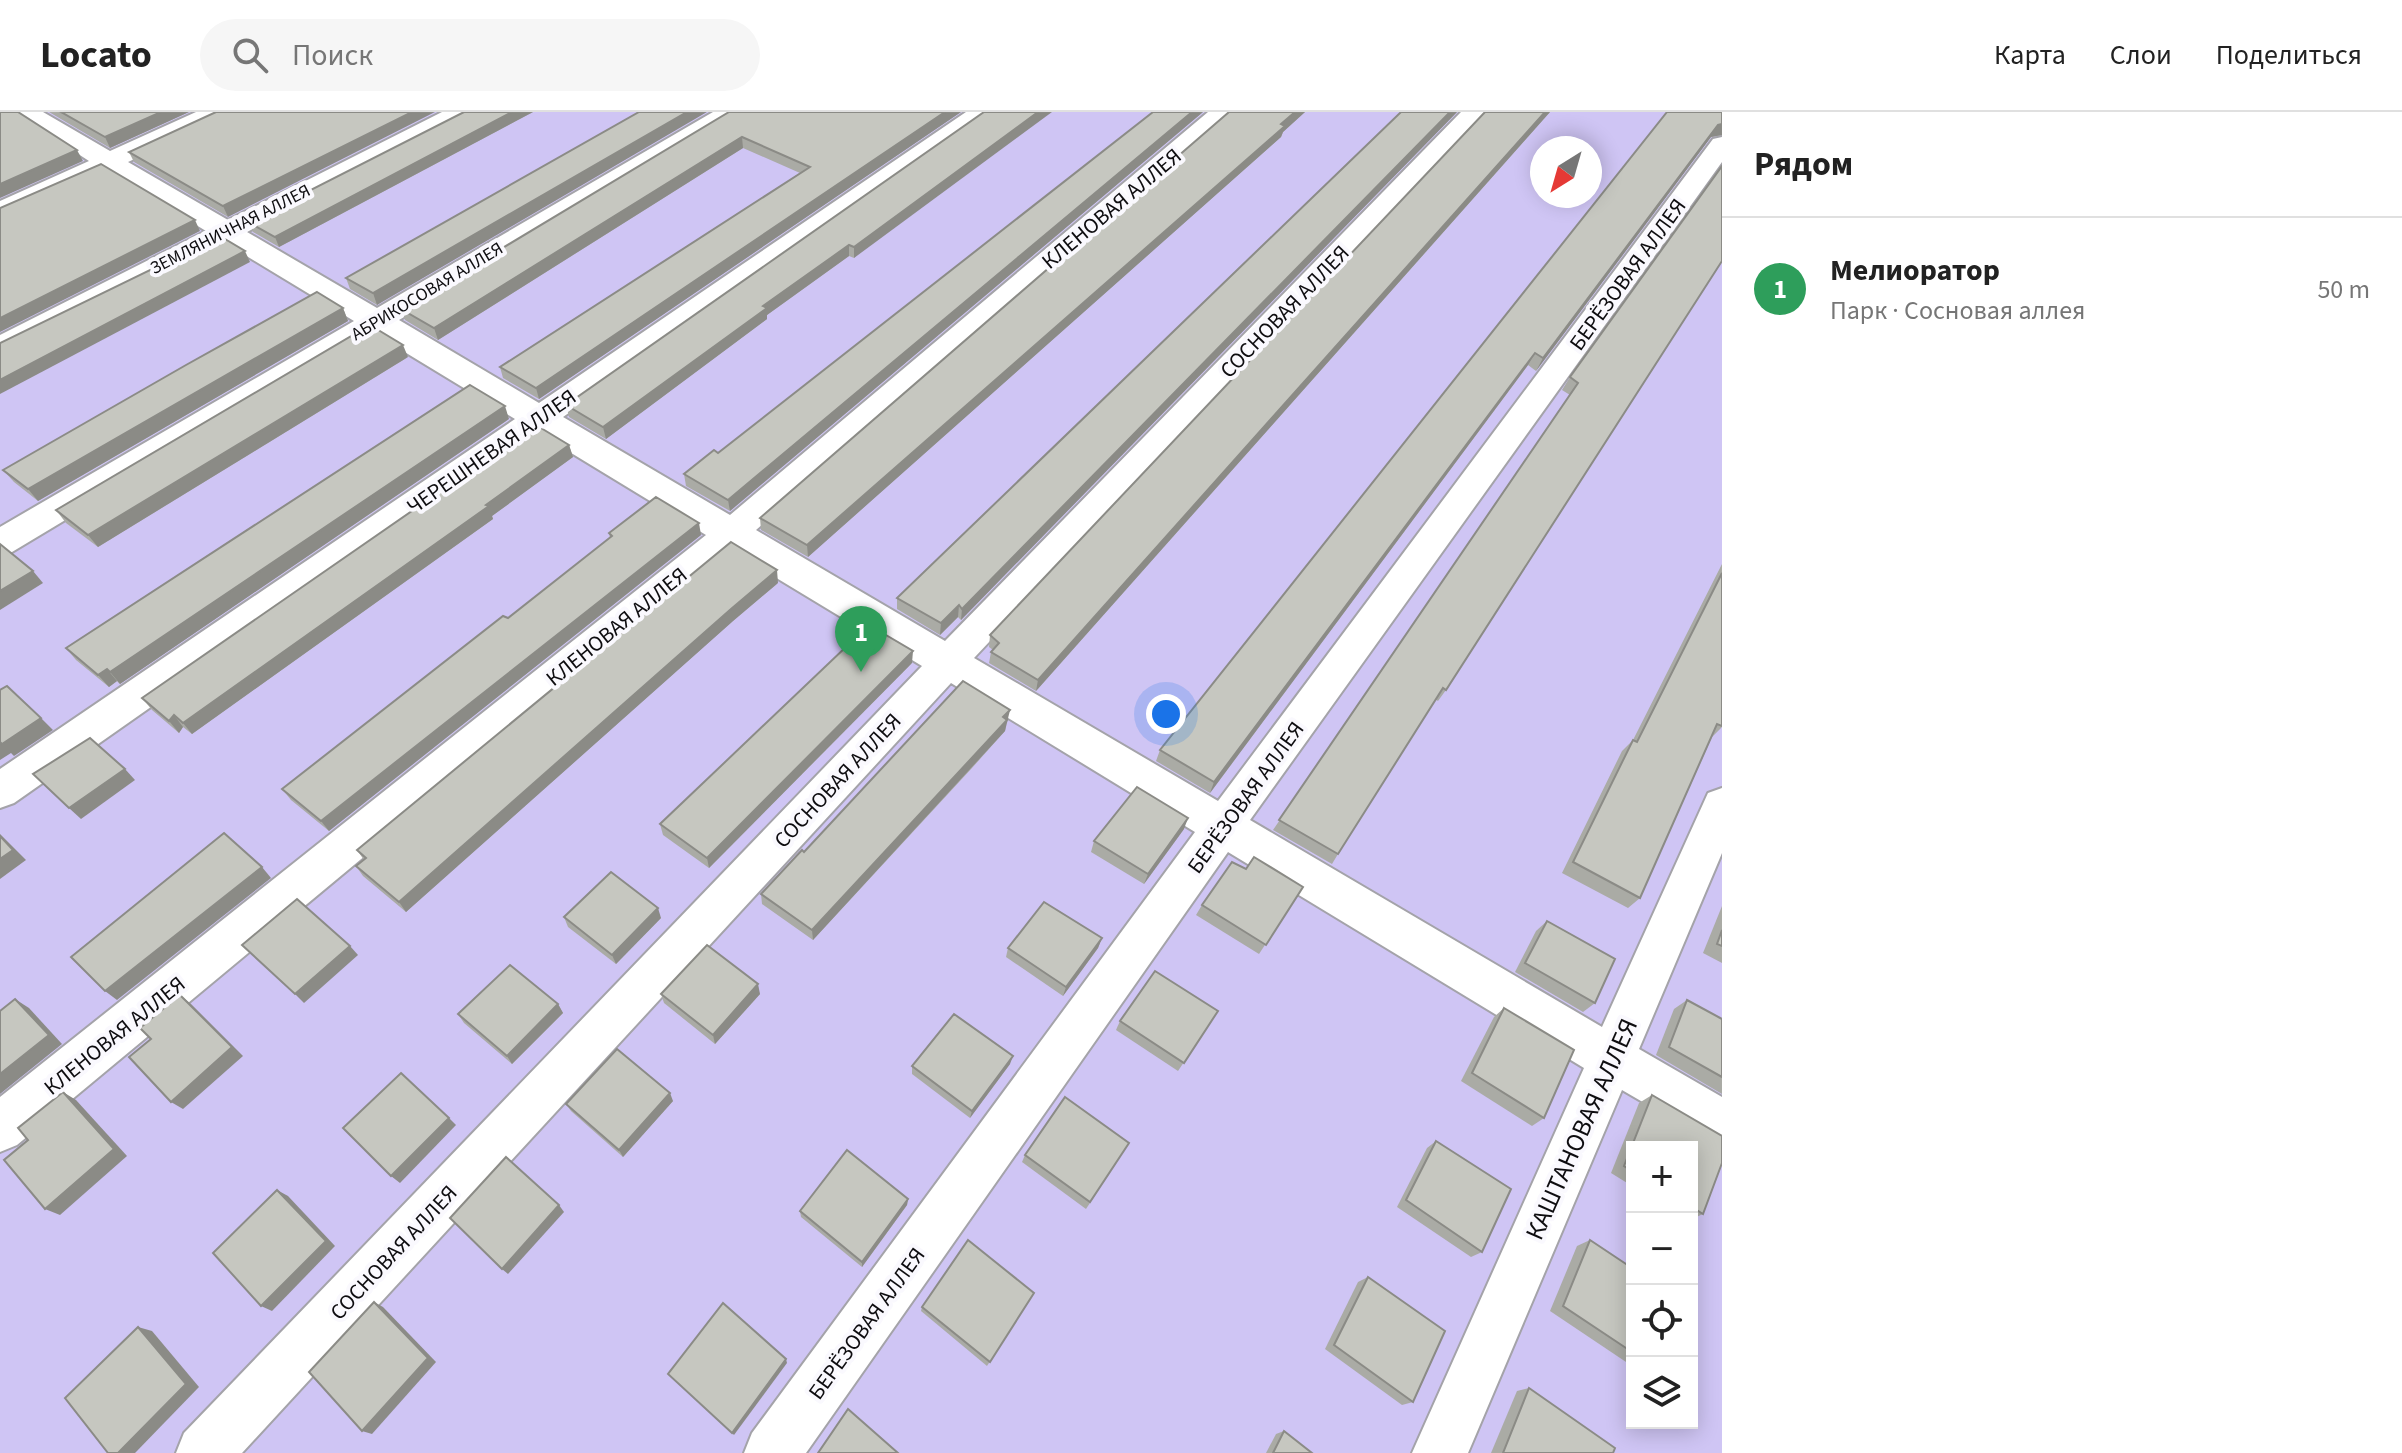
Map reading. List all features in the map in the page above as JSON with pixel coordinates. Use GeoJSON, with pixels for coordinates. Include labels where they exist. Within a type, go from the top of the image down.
{"type":"FeatureCollection","features":[{"type":"Feature","properties":{"kind":"street"},"geometry":{"type":"LineString","coordinates":[[26,112],[375,322],[733,531],[947,663],[1722,1124]]}},
{"type":"Feature","properties":{"kind":"street"},"geometry":{"type":"LineString","coordinates":[[0,211],[216,112]]}},
{"type":"Feature","properties":{"kind":"street","name":"ЗЕМЛЯНИЧНАЯ АЛЛЕЯ"},"geometry":{"type":"LineString","coordinates":[[0,347],[461,112]]}},
{"type":"Feature","properties":{"kind":"street","name":"АБРИКОСОВАЯ АЛЛЕЯ"},"geometry":{"type":"LineString","coordinates":[[0,543],[730,112]]}},
{"type":"Feature","properties":{"kind":"street","name":"ЧЕРЕШНЕВАЯ АЛЛЕЯ"},"geometry":{"type":"LineString","coordinates":[[0,791],[982,112]]}},
{"type":"Feature","properties":{"kind":"street","name":"КЛЕНОВАЯ АЛЛЕЯ"},"geometry":{"type":"LineString","coordinates":[[0,1128],[733,531],[1223,112]]}},
{"type":"Feature","properties":{"kind":"street","name":"СОСНОВАЯ АЛЛЕЯ"},"geometry":{"type":"LineString","coordinates":[[204,1453],[947,663],[1475,112]]}},
{"type":"Feature","properties":{"kind":"street","name":"БЕРЁЗОВАЯ АЛЛЕЯ"},"geometry":{"type":"LineString","coordinates":[[772,1453],[1223,826],[1722,144]]}},
{"type":"Feature","properties":{"kind":"street","name":"КАШТАНОВАЯ АЛЛЕЯ"},"geometry":{"type":"LineString","coordinates":[[1440,1453],[1722,805]]}},
{"type":"Feature","properties":{"kind":"shaded area"},"geometry":{"type":"Polygon","coordinates":[[[0,112],[1722,112],[1722,1453],[0,1453],[0,112]]]}},
{"type":"Feature","properties":{"kind":"building"},"geometry":{"type":"Polygon","coordinates":[[[0,112],[18,112],[77,150],[0,184],[0,112]]]}},
{"type":"Feature","properties":{"kind":"building"},"geometry":{"type":"Polygon","coordinates":[[[61,112],[161,112],[105,137],[61,112]]]}},
{"type":"Feature","properties":{"kind":"building"},"geometry":{"type":"Polygon","coordinates":[[[216,112],[412,112],[223,206],[129,152],[216,112]]]}},
{"type":"Feature","properties":{"kind":"building"},"geometry":{"type":"Polygon","coordinates":[[[464,112],[512,112],[275,237],[248,222],[464,112]]]}},
{"type":"Feature","properties":{"kind":"building"},"geometry":{"type":"Polygon","coordinates":[[[639,112],[687,112],[373,293],[346,278],[639,112]]]}},
{"type":"Feature","properties":{"kind":"building"},"geometry":{"type":"Polygon","coordinates":[[[729,112],[945,112],[536,388],[500,367],[810,167],[742,137],[434,328],[401,309],[729,112]]]}},
{"type":"Feature","properties":{"kind":"building"},"geometry":{"type":"Polygon","coordinates":[[[984,112],[1038,112],[854,247],[849,245],[763,306],[767,308],[603,427],[566,405],[984,112]]]}},
{"type":"Feature","properties":{"kind":"building"},"geometry":{"type":"Polygon","coordinates":[[[1153,112],[1192,112],[728,500],[684,474],[714,450],[718,453],[1153,112]]]}},
{"type":"Feature","properties":{"kind":"building"},"geometry":{"type":"Polygon","coordinates":[[[1229,112],[1295,112],[1281,124],[1285,126],[807,545],[760,518],[1229,112]]]}},
{"type":"Feature","properties":{"kind":"building"},"geometry":{"type":"Polygon","coordinates":[[[1401,112],[1450,112],[962,609],[959,605],[941,623],[897,598],[1401,112]]]}},
{"type":"Feature","properties":{"kind":"building"},"geometry":{"type":"Polygon","coordinates":[[[1485,112],[1545,112],[1038,680],[991,652],[999,643],[990,635],[1485,112]]]}},
{"type":"Feature","properties":{"kind":"building"},"geometry":{"type":"Polygon","coordinates":[[[1667,112],[1722,112],[1722,124],[1718,125],[1543,358],[1535,353],[1214,782],[1160,750],[1591,208],[1602,208],[1602,194],[1667,112]]]}},
{"type":"Feature","properties":{"kind":"building"},"geometry":{"type":"Polygon","coordinates":[[[101,164],[195,220],[0,318],[0,208],[101,164]]]}},
{"type":"Feature","properties":{"kind":"building"},"geometry":{"type":"Polygon","coordinates":[[[1722,166],[1722,261],[1338,854],[1279,820],[1578,383],[1570,377],[1722,166]]]}},
{"type":"Feature","properties":{"kind":"building"},"geometry":{"type":"Polygon","coordinates":[[[220,236],[245,251],[0,380],[0,343],[220,236]]]}},
{"type":"Feature","properties":{"kind":"building"},"geometry":{"type":"Polygon","coordinates":[[[317,292],[343,308],[28,489],[3,470],[186,365],[317,292]]]}},
{"type":"Feature","properties":{"kind":"building"},"geometry":{"type":"Polygon","coordinates":[[[370,325],[403,345],[88,535],[56,510],[370,325]]]}},
{"type":"Feature","properties":{"kind":"building"},"geometry":{"type":"Polygon","coordinates":[[[470,385],[505,406],[110,672],[107,669],[98,675],[66,648],[470,385]]]}},
{"type":"Feature","properties":{"kind":"building"},"geometry":{"type":"Polygon","coordinates":[[[536,425],[569,445],[486,505],[489,506],[183,723],[174,715],[169,721],[142,698],[536,425]]]}},
{"type":"Feature","properties":{"kind":"building"},"geometry":{"type":"Polygon","coordinates":[[[656,497],[699,523],[321,821],[282,789],[503,616],[508,618],[656,497]]]}},
{"type":"Feature","properties":{"kind":"building"},"geometry":{"type":"Polygon","coordinates":[[[731,542],[777,570],[399,902],[356,866],[366,858],[357,850],[731,542]]]}},
{"type":"Feature","properties":{"kind":"building"},"geometry":{"type":"Polygon","coordinates":[[[0,544],[33,571],[0,591],[0,544]]]}},
{"type":"Feature","properties":{"kind":"building"},"geometry":{"type":"Polygon","coordinates":[[[1722,573],[1722,726],[1717,724],[1640,898],[1573,862],[1633,740],[1637,742],[1722,573]]]}},
{"type":"Feature","properties":{"kind":"building"},"geometry":{"type":"Polygon","coordinates":[[[869,625],[913,651],[707,858],[660,824],[869,625]]]}},
{"type":"Feature","properties":{"kind":"building"},"geometry":{"type":"Polygon","coordinates":[[[963,681],[1010,710],[1003,717],[1007,720],[812,930],[761,894],[802,850],[804,852],[963,681]]]}},
{"type":"Feature","properties":{"kind":"building"},"geometry":{"type":"Polygon","coordinates":[[[7,686],[41,718],[2,744],[0,690],[7,686]]]}},
{"type":"Feature","properties":{"kind":"building"},"geometry":{"type":"Polygon","coordinates":[[[90,738],[125,769],[69,808],[33,774],[90,738]]]}},
{"type":"Feature","properties":{"kind":"building"},"geometry":{"type":"Polygon","coordinates":[[[1137,787],[1188,818],[1148,874],[1094,841],[1137,787]]]}},
{"type":"Feature","properties":{"kind":"building"},"geometry":{"type":"Polygon","coordinates":[[[224,833],[262,867],[105,991],[71,957],[224,833]]]}},
{"type":"Feature","properties":{"kind":"building"},"geometry":{"type":"Polygon","coordinates":[[[0,836],[13,850],[0,859],[0,836]]]}},
{"type":"Feature","properties":{"kind":"building"},"geometry":{"type":"Polygon","coordinates":[[[1254,857],[1303,887],[1266,945],[1202,905],[1232,862],[1246,869],[1254,857]]]}},
{"type":"Feature","properties":{"kind":"building"},"geometry":{"type":"Polygon","coordinates":[[[611,872],[658,908],[612,955],[564,917],[611,872]]]}},
{"type":"Feature","properties":{"kind":"building"},"geometry":{"type":"Polygon","coordinates":[[[297,899],[350,946],[295,994],[242,945],[297,899]]]}},
{"type":"Feature","properties":{"kind":"building"},"geometry":{"type":"Polygon","coordinates":[[[1044,902],[1102,938],[1066,987],[1008,948],[1044,902]]]}},
{"type":"Feature","properties":{"kind":"building"},"geometry":{"type":"Polygon","coordinates":[[[1547,921],[1615,959],[1595,1003],[1525,963],[1547,921]]]}},
{"type":"Feature","properties":{"kind":"building"},"geometry":{"type":"Polygon","coordinates":[[[707,945],[758,984],[713,1035],[661,994],[707,945]]]}},
{"type":"Feature","properties":{"kind":"building"},"geometry":{"type":"Polygon","coordinates":[[[510,965],[558,1004],[507,1056],[458,1014],[510,965]]]}},
{"type":"Feature","properties":{"kind":"building"},"geometry":{"type":"Polygon","coordinates":[[[1155,971],[1218,1011],[1184,1063],[1120,1021],[1155,971]]]}},
{"type":"Feature","properties":{"kind":"building"},"geometry":{"type":"Polygon","coordinates":[[[180,995],[232,1047],[171,1102],[129,1057],[151,1039],[140,1028],[180,995]]]}},
{"type":"Feature","properties":{"kind":"building"},"geometry":{"type":"Polygon","coordinates":[[[15,999],[49,1035],[0,1074],[0,1011],[15,999]]]}},
{"type":"Feature","properties":{"kind":"building"},"geometry":{"type":"Polygon","coordinates":[[[1687,1000],[1722,1019],[1722,1077],[1669,1047],[1687,1000]]]}},
{"type":"Feature","properties":{"kind":"building"},"geometry":{"type":"Polygon","coordinates":[[[1504,1008],[1574,1050],[1544,1118],[1472,1073],[1504,1008]]]}},
{"type":"Feature","properties":{"kind":"building"},"geometry":{"type":"Polygon","coordinates":[[[954,1014],[1013,1056],[972,1111],[912,1066],[954,1014]]]}},
{"type":"Feature","properties":{"kind":"building"},"geometry":{"type":"Polygon","coordinates":[[[617,1049],[670,1093],[619,1150],[566,1104],[617,1049]]]}},
{"type":"Feature","properties":{"kind":"building"},"geometry":{"type":"Polygon","coordinates":[[[401,1073],[449,1118],[391,1176],[343,1128],[401,1073]]]}},
{"type":"Feature","properties":{"kind":"building"},"geometry":{"type":"Polygon","coordinates":[[[63,1092],[114,1149],[45,1209],[4,1160],[28,1140],[18,1128],[63,1092]]]}},
{"type":"Feature","properties":{"kind":"building"},"geometry":{"type":"Polygon","coordinates":[[[1652,1095],[1722,1136],[1722,1163],[1703,1214],[1698,1211],[1698,1141],[1634,1141],[1652,1095]]]}},
{"type":"Feature","properties":{"kind":"building"},"geometry":{"type":"Polygon","coordinates":[[[1065,1097],[1129,1143],[1090,1202],[1025,1155],[1065,1097]]]}},
{"type":"Feature","properties":{"kind":"building"},"geometry":{"type":"Polygon","coordinates":[[[1436,1141],[1511,1189],[1482,1252],[1406,1200],[1436,1141]]]}},
{"type":"Feature","properties":{"kind":"building"},"geometry":{"type":"Polygon","coordinates":[[[847,1150],[908,1199],[862,1262],[800,1211],[847,1150]]]}},
{"type":"Feature","properties":{"kind":"building"},"geometry":{"type":"Polygon","coordinates":[[[506,1157],[559,1205],[502,1269],[450,1218],[506,1157]]]}},
{"type":"Feature","properties":{"kind":"building"},"geometry":{"type":"Polygon","coordinates":[[[277,1190],[326,1241],[261,1306],[213,1253],[277,1190]]]}},
{"type":"Feature","properties":{"kind":"building"},"geometry":{"type":"Polygon","coordinates":[[[968,1240],[1034,1293],[990,1362],[922,1307],[968,1240]]]}},
{"type":"Feature","properties":{"kind":"building"},"geometry":{"type":"Polygon","coordinates":[[[1590,1240],[1626,1264],[1626,1348],[1563,1306],[1590,1240]]]}},
{"type":"Feature","properties":{"kind":"building"},"geometry":{"type":"Polygon","coordinates":[[[1368,1277],[1445,1331],[1413,1402],[1334,1345],[1368,1277]]]}},
{"type":"Feature","properties":{"kind":"building"},"geometry":{"type":"Polygon","coordinates":[[[374,1302],[428,1358],[362,1431],[309,1372],[374,1302]]]}},
{"type":"Feature","properties":{"kind":"building"},"geometry":{"type":"Polygon","coordinates":[[[723,1303],[786,1359],[732,1433],[668,1374],[723,1303]]]}},
{"type":"Feature","properties":{"kind":"building"},"geometry":{"type":"Polygon","coordinates":[[[138,1327],[186,1384],[118,1453],[108,1453],[65,1398],[138,1327]]]}},
{"type":"Feature","properties":{"kind":"building"},"geometry":{"type":"Polygon","coordinates":[[[1529,1388],[1615,1448],[1613,1453],[1503,1453],[1529,1388]]]}},
{"type":"Feature","properties":{"kind":"building"},"geometry":{"type":"Polygon","coordinates":[[[848,1409],[898,1453],[818,1453],[848,1409]]]}},
{"type":"Feature","properties":{"kind":"building"},"geometry":{"type":"Polygon","coordinates":[[[1284,1431],[1312,1453],[1273,1453],[1284,1431]]]}},
{"type":"Feature","properties":{"kind":"place","name":"Мелиоратор"},"geometry":{"type":"Point","coordinates":[861,672]}}]}
